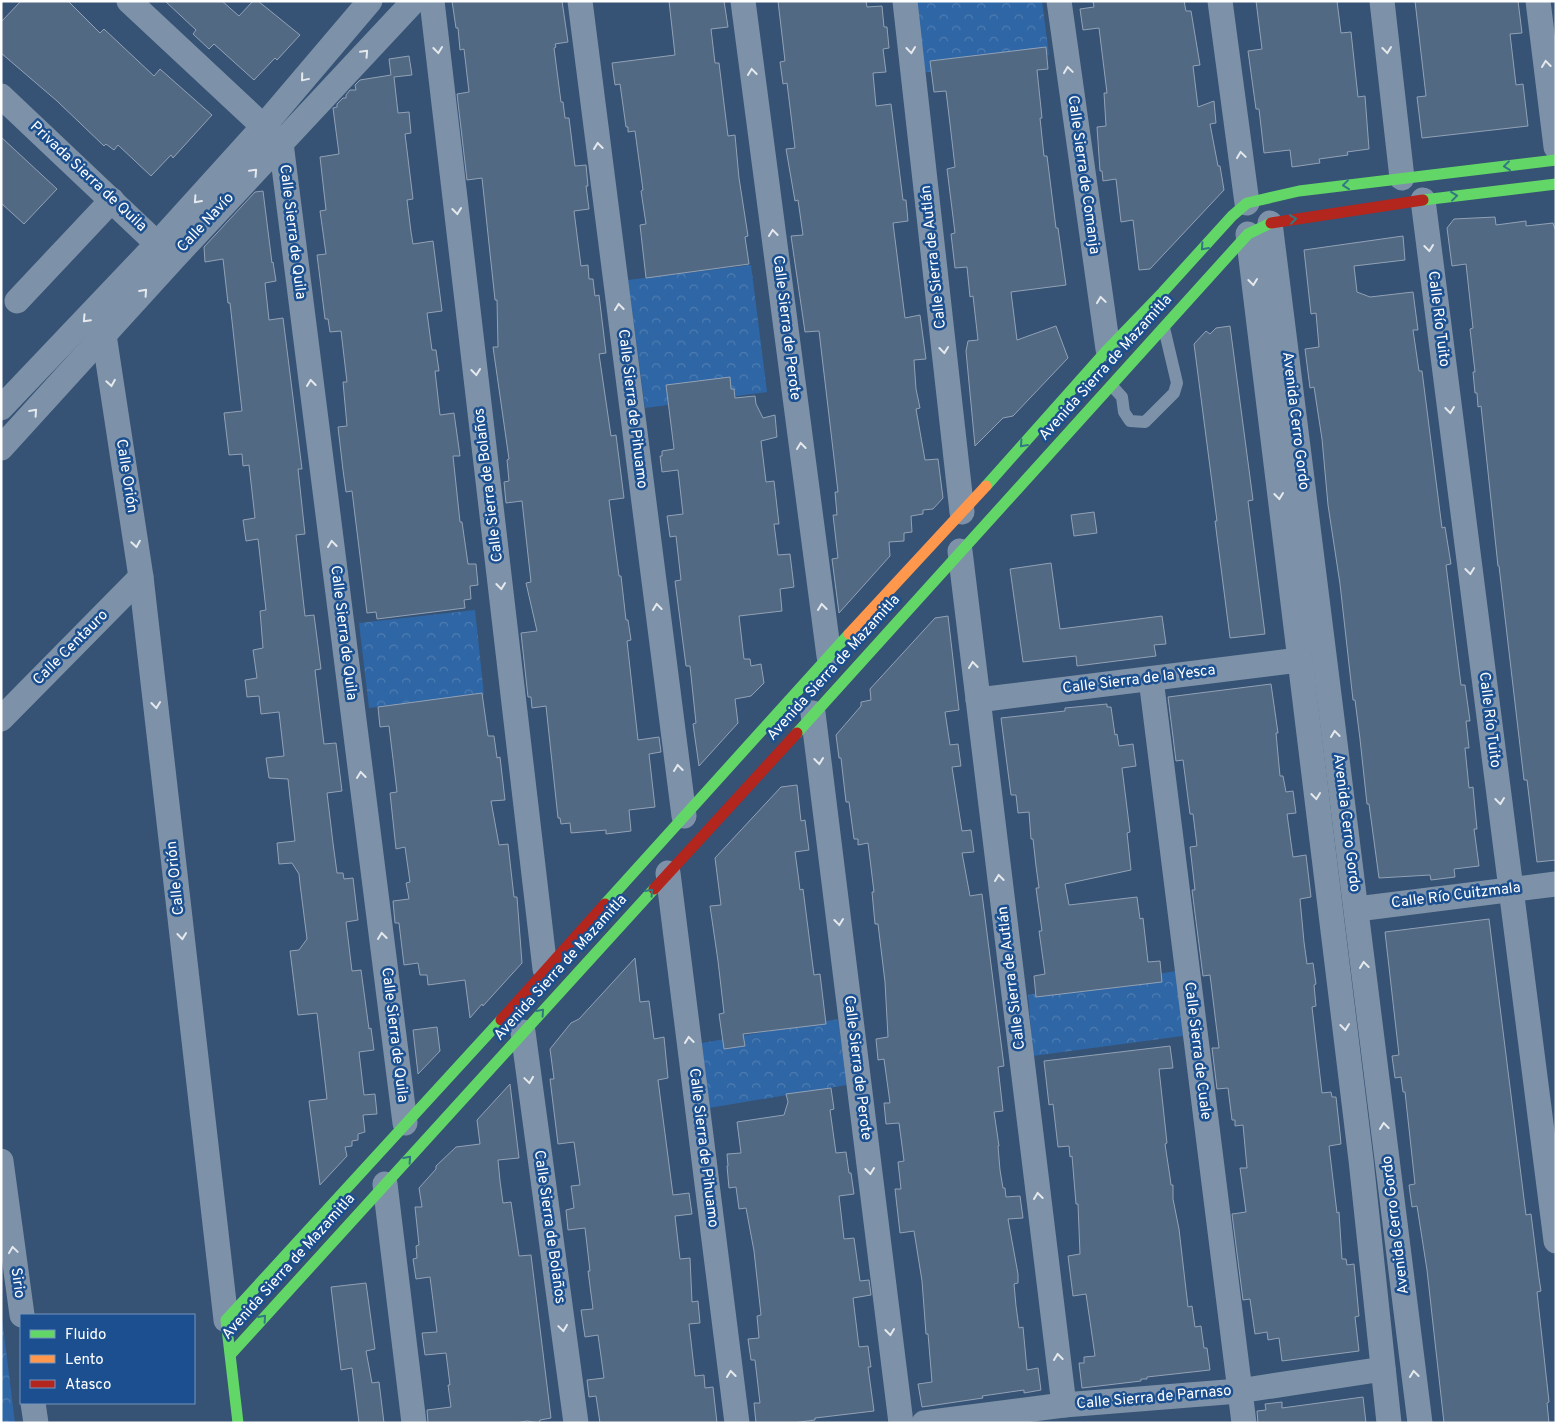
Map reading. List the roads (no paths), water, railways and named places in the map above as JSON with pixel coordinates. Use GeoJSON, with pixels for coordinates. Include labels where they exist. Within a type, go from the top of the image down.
{"type":"FeatureCollection","features":[{"type":"Feature","properties":{"kind":"street"},"geometry":{"type":"LineString","coordinates":[[129,1],[272,135]]}},
{"type":"Feature","properties":{"kind":"street"},"geometry":{"type":"LineString","coordinates":[[371,1],[411,5]]}},
{"type":"Feature","properties":{"kind":"street","name":"Calle Navío"},"geometry":{"type":"LineString","coordinates":[[272,135],[371,1]]}},
{"type":"Feature","properties":{"kind":"street","name":"Calle Sierra de Pihuamo"},"geometry":{"type":"LineString","coordinates":[[580,1],[684,816]]}},
{"type":"Feature","properties":{"kind":"street","name":"Calle Sierra de Perote"},"geometry":{"type":"LineString","coordinates":[[743,1],[829,656]]}},
{"type":"Feature","properties":{"kind":"street","name":"Calle Sierra de Autlán"},"geometry":{"type":"LineString","coordinates":[[905,1],[962,512]]}},
{"type":"Feature","properties":{"kind":"street","name":"Calle Sierra de Comanja"},"geometry":{"type":"LineString","coordinates":[[1059,1],[1108,348]]}},
{"type":"Feature","properties":{"kind":"street"},"geometry":{"type":"LineString","coordinates":[[1220,1],[1247,203]]}},
{"type":"Feature","properties":{"kind":"street"},"geometry":{"type":"LineString","coordinates":[[1382,1],[1402,178]]}},
{"type":"Feature","properties":{"kind":"street"},"geometry":{"type":"LineString","coordinates":[[1538,1],[1556,148]]}},
{"type":"Feature","properties":{"kind":"street","name":"Calle Navío"},"geometry":{"type":"LineString","coordinates":[[1,408],[165,251],[272,135],[411,5]]}},
{"type":"Feature","properties":{"kind":"street","name":"Calle Sierra de Bolaños"},"geometry":{"type":"LineString","coordinates":[[411,5],[545,969]]}},
{"type":"Feature","properties":{"kind":"street","name":"Privada Sierra de Quila"},"geometry":{"type":"LineString","coordinates":[[1,96],[165,251]]}},
{"type":"Feature","properties":{"kind":"street","name":"Calle Sierra de Quila"},"geometry":{"type":"LineString","coordinates":[[272,135],[405,1124]]}},
{"type":"Feature","properties":{"kind":"street","name":"Avenida Sierra de Mazamitla"},"geometry":{"type":"LineString","coordinates":[[226,1320],[405,1124],[523,1032],[668,874],[769,742],[829,656],[962,512],[1108,348],[1172,300],[1248,234],[1270,223],[1423,200],[1472,182],[1556,160]]}},
{"type":"Feature","properties":{"kind":"street","name":"Avenida Sierra de Mazamitla"},"geometry":{"type":"LineString","coordinates":[[231,1354],[385,1184],[545,969],[684,816],[769,742],[813,713],[1164,327],[1172,300],[1232,216],[1247,203],[1299,191],[1402,178],[1556,184]]}},
{"type":"Feature","properties":{"kind":"street"},"geometry":{"type":"LineString","coordinates":[[17,301],[112,200]]}},
{"type":"Feature","properties":{"kind":"street","name":"Calle Río Tuito"},"geometry":{"type":"LineString","coordinates":[[1423,200],[1556,1241]]}},
{"type":"Feature","properties":{"kind":"street","name":"Avenida Cerro Gordo"},"geometry":{"type":"LineString","coordinates":[[1270,223],[1420,1423]]}},
{"type":"Feature","properties":{"kind":"street","name":"Avenida Cerro Gordo"},"geometry":{"type":"LineString","coordinates":[[1248,234],[1361,1160],[1389,1423]]}},
{"type":"Feature","properties":{"kind":"street","name":"Calle Navío"},"geometry":{"type":"LineString","coordinates":[[2,444],[104,335],[165,251]]}},
{"type":"Feature","properties":{"kind":"street","name":"Calle Orión"},"geometry":{"type":"LineString","coordinates":[[104,335],[142,577],[238,1423]]}},
{"type":"Feature","properties":{"kind":"street"},"geometry":{"type":"LineString","coordinates":[[1274,456],[1299,454]]}},
{"type":"Feature","properties":{"kind":"street","name":"Calle Sierra de Autlán"},"geometry":{"type":"LineString","coordinates":[[960,551],[1064,1405]]}},
{"type":"Feature","properties":{"kind":"street","name":"Calle Centauro"},"geometry":{"type":"LineString","coordinates":[[1,719],[142,577]]}},
{"type":"Feature","properties":{"kind":"street","name":"Calle Sierra de la Yesca"},"geometry":{"type":"LineString","coordinates":[[978,700],[1299,660]]}},
{"type":"Feature","properties":{"kind":"street","name":"Calle Sierra de Cuale"},"geometry":{"type":"LineString","coordinates":[[1151,679],[1244,1423]]}},
{"type":"Feature","properties":{"kind":"street","name":"Calle Sierra de Perote"},"geometry":{"type":"LineString","coordinates":[[813,713],[901,1423]]}},
{"type":"Feature","properties":{"kind":"street","name":"Calle Sierra de Pihuamo"},"geometry":{"type":"LineString","coordinates":[[668,874],[737,1423]]}},
{"type":"Feature","properties":{"kind":"street","name":"Calle Río Cuitzmala"},"geometry":{"type":"LineString","coordinates":[[1357,909],[1556,884]]}},
{"type":"Feature","properties":{"kind":"street","name":"Calle Sierra de Bolaños"},"geometry":{"type":"LineString","coordinates":[[523,1032],[576,1423]]}},
{"type":"Feature","properties":{"kind":"street"},"geometry":{"type":"LineString","coordinates":[[1361,1160],[1387,1154]]}},
{"type":"Feature","properties":{"kind":"street","name":"Sirio"},"geometry":{"type":"LineString","coordinates":[[1,1161],[22,1314]]}},
{"type":"Feature","properties":{"kind":"street"},"geometry":{"type":"LineString","coordinates":[[385,1184],[414,1423]]}},
{"type":"Feature","properties":{"kind":"street","name":"Calle Sierra de Parnaso"},"geometry":{"type":"LineString","coordinates":[[924,1423],[1064,1405],[1239,1391],[1383,1369]]}},
{"type":"Feature","properties":{"kind":"street"},"geometry":{"type":"LineString","coordinates":[[33,1404],[36,1423]]}},
{"type":"Feature","properties":{"kind":"lane"},"geometry":{"type":"LineString","coordinates":[[1112,386],[1122,397],[1124,412],[1130,421],[1145,422],[1174,393],[1178,383],[1164,327]]}}]}
